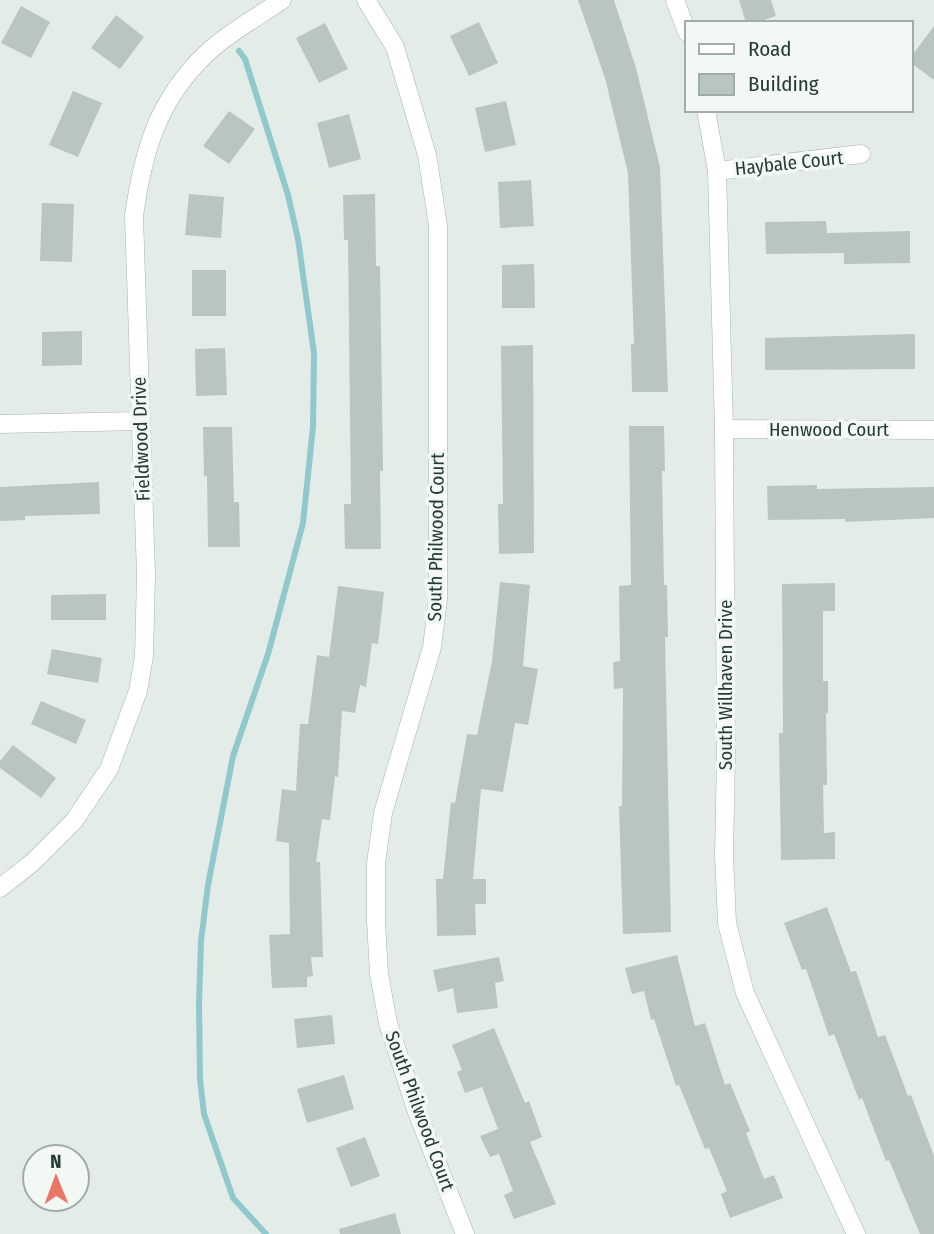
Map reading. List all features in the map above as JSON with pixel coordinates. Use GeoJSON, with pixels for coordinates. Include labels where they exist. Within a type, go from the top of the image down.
{"type":"FeatureCollection","features":[{"type":"Feature","properties":{"kind":"street","name":"Fieldwood Drive"},"geometry":{"type":"LineString","coordinates":[[0,888],[33,862],[74,821],[109,769],[138,691],[144,656],[146,602],[134,216],[140,171],[152,131],[177,86],[208,51],[282,0]]}},
{"type":"Feature","properties":{"kind":"street","name":"South Philwood Court"},"geometry":{"type":"LineString","coordinates":[[366,0],[395,47],[426,155],[438,225],[438,599],[432,647],[383,813],[376,863],[379,974],[387,1023],[417,1112],[465,1234]]}},
{"type":"Feature","properties":{"kind":"street"},"geometry":{"type":"LineString","coordinates":[[675,0],[685,27]]}},
{"type":"Feature","properties":{"kind":"street","name":"South Willhaven Drive"},"geometry":{"type":"LineString","coordinates":[[706,112],[718,171],[724,429],[724,855],[727,923],[746,993],[856,1234]]}},
{"type":"Feature","properties":{"kind":"street","name":"Haybale Court"},"geometry":{"type":"LineString","coordinates":[[718,171],[861,154]]}},
{"type":"Feature","properties":{"kind":"street"},"geometry":{"type":"LineString","coordinates":[[0,424],[141,421]]}},
{"type":"Feature","properties":{"kind":"street","name":"Henwood Court"},"geometry":{"type":"LineString","coordinates":[[724,429],[934,430]]}},
{"type":"Feature","properties":{"kind":"building"},"geometry":{"type":"Polygon","coordinates":[[[578,0],[614,0],[636,68],[660,167],[668,392],[632,392],[631,344],[634,344],[628,173],[605,78],[578,0]]]}},
{"type":"Feature","properties":{"kind":"building"},"geometry":{"type":"Polygon","coordinates":[[[739,0],[771,0],[776,16],[761,21],[745,21],[739,0]]]}},
{"type":"Feature","properties":{"kind":"building"},"geometry":{"type":"Polygon","coordinates":[[[21,6],[50,22],[31,58],[1,43],[21,6]]]}},
{"type":"Feature","properties":{"kind":"building"},"geometry":{"type":"Polygon","coordinates":[[[116,15],[144,37],[120,69],[91,48],[116,15]]]}},
{"type":"Feature","properties":{"kind":"building"},"geometry":{"type":"Polygon","coordinates":[[[479,22],[498,63],[469,76],[450,36],[479,22]]]}},
{"type":"Feature","properties":{"kind":"building"},"geometry":{"type":"Polygon","coordinates":[[[325,23],[348,69],[319,83],[296,38],[325,23]]]}},
{"type":"Feature","properties":{"kind":"building"},"geometry":{"type":"Polygon","coordinates":[[[934,26],[934,80],[913,64],[913,54],[934,26]]]}},
{"type":"Feature","properties":{"kind":"building"},"geometry":{"type":"Polygon","coordinates":[[[73,91],[102,103],[78,157],[49,145],[73,91]]]}},
{"type":"Feature","properties":{"kind":"building"},"geometry":{"type":"Polygon","coordinates":[[[506,101],[516,145],[485,152],[475,108],[506,101]]]}},
{"type":"Feature","properties":{"kind":"building"},"geometry":{"type":"Polygon","coordinates":[[[229,111],[255,129],[229,164],[203,146],[229,111]]]}},
{"type":"Feature","properties":{"kind":"building"},"geometry":{"type":"Polygon","coordinates":[[[349,114],[361,159],[329,168],[317,123],[349,114]]]}},
{"type":"Feature","properties":{"kind":"building"},"geometry":{"type":"Polygon","coordinates":[[[531,180],[534,226],[500,228],[498,182],[531,180]]]}},
{"type":"Feature","properties":{"kind":"building"},"geometry":{"type":"Polygon","coordinates":[[[189,194],[224,197],[221,238],[185,235],[189,194]]]}},
{"type":"Feature","properties":{"kind":"building"},"geometry":{"type":"Polygon","coordinates":[[[375,194],[376,266],[380,266],[383,471],[380,471],[381,549],[345,549],[344,504],[351,504],[348,240],[344,240],[343,195],[375,194]]]}},
{"type":"Feature","properties":{"kind":"building"},"geometry":{"type":"Polygon","coordinates":[[[42,203],[74,204],[72,262],[40,261],[42,203]]]}},
{"type":"Feature","properties":{"kind":"building"},"geometry":{"type":"Polygon","coordinates":[[[826,221],[827,233],[910,231],[910,263],[844,264],[844,253],[766,254],[765,222],[826,221]]]}},
{"type":"Feature","properties":{"kind":"building"},"geometry":{"type":"Polygon","coordinates":[[[534,264],[535,308],[502,308],[502,265],[534,264]]]}},
{"type":"Feature","properties":{"kind":"building"},"geometry":{"type":"Polygon","coordinates":[[[192,270],[226,270],[226,316],[192,316],[192,270]]]}},
{"type":"Feature","properties":{"kind":"building"},"geometry":{"type":"Polygon","coordinates":[[[82,331],[82,365],[42,366],[42,332],[82,331]]]}},
{"type":"Feature","properties":{"kind":"building"},"geometry":{"type":"Polygon","coordinates":[[[915,334],[915,369],[765,370],[765,338],[915,334]]]}},
{"type":"Feature","properties":{"kind":"building"},"geometry":{"type":"Polygon","coordinates":[[[533,345],[534,553],[499,554],[498,504],[503,504],[501,346],[533,345]]]}},
{"type":"Feature","properties":{"kind":"building"},"geometry":{"type":"Polygon","coordinates":[[[225,348],[227,395],[196,396],[195,349],[225,348]]]}},
{"type":"Feature","properties":{"kind":"building"},"geometry":{"type":"Polygon","coordinates":[[[629,426],[664,426],[665,471],[662,471],[664,585],[667,585],[668,637],[665,637],[671,932],[623,934],[619,806],[622,806],[623,688],[614,689],[613,662],[620,661],[619,586],[631,585],[629,426]]]}},
{"type":"Feature","properties":{"kind":"building"},"geometry":{"type":"Polygon","coordinates":[[[203,427],[232,427],[234,502],[239,502],[240,547],[208,547],[203,427]]]}},
{"type":"Feature","properties":{"kind":"building"},"geometry":{"type":"Polygon","coordinates":[[[99,482],[100,514],[25,516],[25,520],[0,521],[0,487],[99,482]]]}},
{"type":"Feature","properties":{"kind":"building"},"geometry":{"type":"Polygon","coordinates":[[[817,485],[817,489],[934,487],[934,518],[845,522],[845,519],[768,520],[767,486],[817,485]]]}},
{"type":"Feature","properties":{"kind":"building"},"geometry":{"type":"Polygon","coordinates":[[[500,582],[530,585],[523,666],[538,669],[528,725],[515,723],[503,792],[481,789],[473,879],[486,879],[486,904],[475,904],[476,935],[437,936],[436,879],[443,879],[451,802],[455,803],[467,734],[477,735],[492,661],[500,582]]]}},
{"type":"Feature","properties":{"kind":"building"},"geometry":{"type":"Polygon","coordinates":[[[835,583],[835,611],[823,611],[823,681],[828,681],[828,713],[827,785],[823,785],[824,833],[835,832],[835,859],[781,860],[779,733],[783,733],[782,584],[835,583]]]}},
{"type":"Feature","properties":{"kind":"building"},"geometry":{"type":"Polygon","coordinates":[[[338,586],[384,592],[378,644],[372,643],[366,687],[360,685],[355,713],[342,711],[338,777],[335,776],[330,820],[322,819],[316,862],[320,862],[323,957],[311,957],[313,976],[307,977],[307,987],[272,988],[269,935],[290,934],[289,843],[276,841],[282,789],[296,791],[300,724],[308,724],[317,655],[329,657],[338,586]]]}},
{"type":"Feature","properties":{"kind":"building"},"geometry":{"type":"Polygon","coordinates":[[[106,594],[106,620],[51,620],[51,595],[106,594]]]}},
{"type":"Feature","properties":{"kind":"building"},"geometry":{"type":"Polygon","coordinates":[[[52,649],[102,658],[98,683],[47,674],[52,649]]]}},
{"type":"Feature","properties":{"kind":"building"},"geometry":{"type":"Polygon","coordinates":[[[41,701],[86,720],[76,744],[31,724],[41,701]]]}},
{"type":"Feature","properties":{"kind":"building"},"geometry":{"type":"Polygon","coordinates":[[[13,745],[56,778],[41,798],[0,768],[0,761],[13,745]]]}},
{"type":"Feature","properties":{"kind":"building"},"geometry":{"type":"Polygon","coordinates":[[[827,907],[851,972],[856,971],[878,1037],[885,1035],[934,1156],[934,1234],[920,1234],[889,1160],[886,1161],[862,1098],[859,1100],[834,1034],[829,1036],[806,969],[802,970],[784,923],[827,907]]]}},
{"type":"Feature","properties":{"kind":"building"},"geometry":{"type":"Polygon","coordinates":[[[677,955],[695,1026],[705,1023],[725,1085],[730,1083],[750,1131],[746,1133],[764,1179],[774,1175],[783,1198],[730,1218],[721,1194],[727,1191],[709,1148],[705,1149],[679,1085],[676,1086],[654,1019],[651,1020],[644,991],[632,994],[625,968],[677,955]]]}},
{"type":"Feature","properties":{"kind":"building"},"geometry":{"type":"Polygon","coordinates":[[[499,957],[504,981],[495,983],[498,1008],[457,1013],[453,988],[438,992],[433,970],[499,957]]]}},
{"type":"Feature","properties":{"kind":"building"},"geometry":{"type":"Polygon","coordinates":[[[332,1015],[335,1044],[297,1048],[294,1019],[332,1015]]]}},
{"type":"Feature","properties":{"kind":"building"},"geometry":{"type":"Polygon","coordinates":[[[494,1028],[525,1103],[529,1101],[542,1137],[530,1142],[556,1204],[514,1219],[504,1195],[513,1191],[499,1154],[490,1157],[480,1136],[498,1129],[482,1087],[465,1093],[457,1072],[462,1070],[452,1045],[494,1028]]]}},
{"type":"Feature","properties":{"kind":"building"},"geometry":{"type":"Polygon","coordinates":[[[344,1075],[354,1109],[307,1123],[297,1089],[344,1075]]]}},
{"type":"Feature","properties":{"kind":"building"},"geometry":{"type":"Polygon","coordinates":[[[365,1137],[380,1176],[351,1187],[336,1148],[365,1137]]]}},
{"type":"Feature","properties":{"kind":"building"},"geometry":{"type":"Polygon","coordinates":[[[395,1213],[401,1234],[340,1234],[339,1229],[395,1213]]]}},
{"type":"Feature","properties":{"kind":"waterway"},"geometry":{"type":"LineString","coordinates":[[239,51],[245,59],[288,195],[298,239],[314,353],[313,427],[303,523],[268,654],[233,756],[208,885],[201,941],[200,1079],[204,1114],[233,1198],[266,1234]]}}]}
